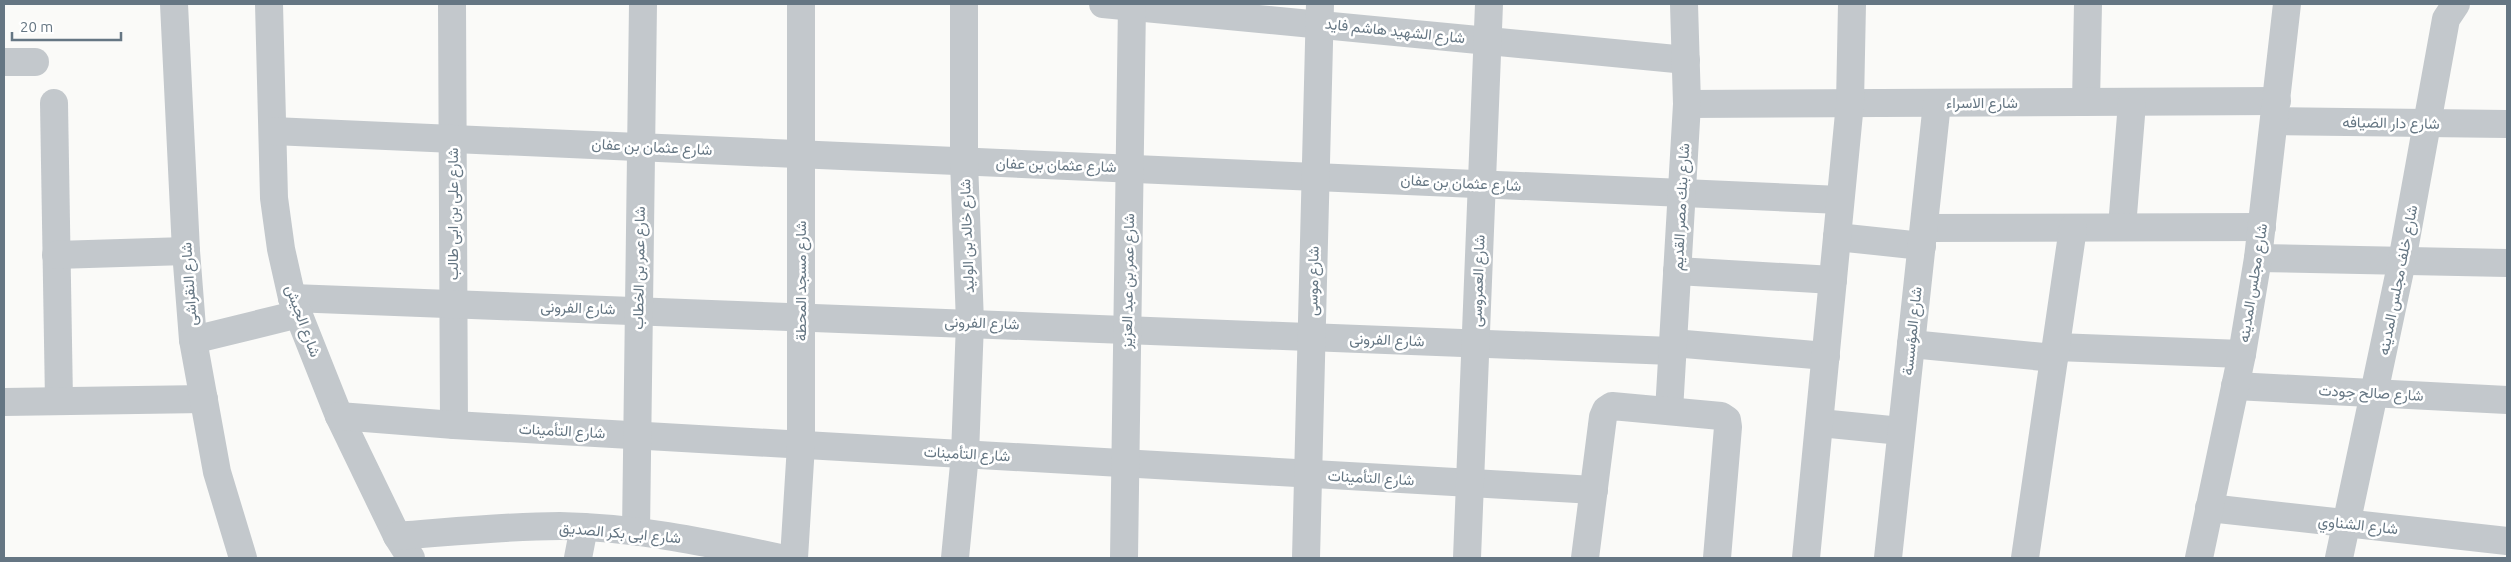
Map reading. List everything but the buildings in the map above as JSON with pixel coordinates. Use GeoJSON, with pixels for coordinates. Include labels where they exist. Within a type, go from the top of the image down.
{"type":"FeatureCollection","features":[{"type":"Feature","properties":{"kind":"street","name":"شارع النقراشى"},"geometry":{"type":"LineString","coordinates":[[174,4],[186,251],[193,340],[217,472],[244,558]]}},
{"type":"Feature","properties":{"kind":"street","name":"شارع الجيش"},"geometry":{"type":"LineString","coordinates":[[269,4],[274,198],[280,249],[295,306],[340,416],[404,547]]}},
{"type":"Feature","properties":{"kind":"street","name":"شارع على بن ابى طالب"},"geometry":{"type":"LineString","coordinates":[[452,4],[454,425]]}},
{"type":"Feature","properties":{"kind":"street","name":"شارع عمر بن الخطاب"},"geometry":{"type":"LineString","coordinates":[[636,532],[643,4]]}},
{"type":"Feature","properties":{"kind":"street","name":"شارع مسجد المحطة"},"geometry":{"type":"LineString","coordinates":[[794,558],[801,445],[800,4]]}},
{"type":"Feature","properties":{"kind":"street","name":"شارع خالد بن الوليد"},"geometry":{"type":"LineString","coordinates":[[955,558],[965,454],[970,323],[964,161],[964,4]]}},
{"type":"Feature","properties":{"kind":"street","name":"شارع الشهيد هاشم فايد"},"geometry":{"type":"LineString","coordinates":[[1103,4],[1320,14],[1488,40],[1686,60]]}},
{"type":"Feature","properties":{"kind":"street","name":"شارع عمر بن عبد العزيز"},"geometry":{"type":"LineString","coordinates":[[1124,558],[1132,4]]}},
{"type":"Feature","properties":{"kind":"street","name":"شارع العمروسى"},"geometry":{"type":"LineString","coordinates":[[1467,558],[1489,4]]}},
{"type":"Feature","properties":{"kind":"street","name":"شارع بنك مصر القديم"},"geometry":{"type":"LineString","coordinates":[[1669,411],[1687,104],[1684,4]]}},
{"type":"Feature","properties":{"kind":"street"},"geometry":{"type":"LineString","coordinates":[[1806,558],[1850,103],[1852,4]]}},
{"type":"Feature","properties":{"kind":"street"},"geometry":{"type":"LineString","coordinates":[[2086,102],[2088,4]]}},
{"type":"Feature","properties":{"kind":"street","name":"شارع مجلس المدينه"},"geometry":{"type":"LineString","coordinates":[[2199,558],[2242,354],[2258,258],[2287,4]]}},
{"type":"Feature","properties":{"kind":"street","name":"شارع خلف مجلس المدينه"},"geometry":{"type":"LineString","coordinates":[[2340,558],[2402,261],[2446,19],[2456,4]]}},
{"type":"Feature","properties":{"kind":"street","name":"شارع موسى"},"geometry":{"type":"LineString","coordinates":[[1306,558],[1320,14]]}},
{"type":"Feature","properties":{"kind":"street"},"geometry":{"type":"LineString","coordinates":[[4,62],[35,62]]}},
{"type":"Feature","properties":{"kind":"street"},"geometry":{"type":"LineString","coordinates":[[2122,227],[2132,102]]}},
{"type":"Feature","properties":{"kind":"street","name":"شارع الاسراء"},"geometry":{"type":"LineString","coordinates":[[1687,104],[2132,102],[2275,111]]}},
{"type":"Feature","properties":{"kind":"street"},"geometry":{"type":"LineString","coordinates":[[54,103],[59,401]]}},
{"type":"Feature","properties":{"kind":"street","name":"شارع المؤسسة"},"geometry":{"type":"LineString","coordinates":[[1888,558],[1937,103]]}},
{"type":"Feature","properties":{"kind":"street","name":"شارع دار الضيافه"},"geometry":{"type":"LineString","coordinates":[[2275,111],[2427,124],[2507,124]]}},
{"type":"Feature","properties":{"kind":"street","name":"شارع عثمان بن عفان"},"geometry":{"type":"LineString","coordinates":[[272,131],[452,137],[1840,200]]}},
{"type":"Feature","properties":{"kind":"street"},"geometry":{"type":"LineString","coordinates":[[1837,237],[1923,237],[2072,228],[2262,228]]}},
{"type":"Feature","properties":{"kind":"street"},"geometry":{"type":"LineString","coordinates":[[2025,558],[2072,228]]}},
{"type":"Feature","properties":{"kind":"street"},"geometry":{"type":"LineString","coordinates":[[56,255],[186,251]]}},
{"type":"Feature","properties":{"kind":"street"},"geometry":{"type":"LineString","coordinates":[[2258,258],[2507,263]]}},
{"type":"Feature","properties":{"kind":"street"},"geometry":{"type":"LineString","coordinates":[[1677,271],[1833,280]]}},
{"type":"Feature","properties":{"kind":"street","name":"شارع الفرونى"},"geometry":{"type":"LineString","coordinates":[[193,340],[295,306],[453,303],[1475,343],[1673,347],[1826,356]]}},
{"type":"Feature","properties":{"kind":"street"},"geometry":{"type":"LineString","coordinates":[[1911,344],[2055,352],[2242,354]]}},
{"type":"Feature","properties":{"kind":"street","name":"شارع صالح جودت"},"geometry":{"type":"LineString","coordinates":[[2235,386],[2507,400]]}},
{"type":"Feature","properties":{"kind":"street"},"geometry":{"type":"LineString","coordinates":[[4,402],[204,399]]}},
{"type":"Feature","properties":{"kind":"street"},"geometry":{"type":"LineString","coordinates":[[1585,558],[1606,410],[1612,406],[1721,416],[1726,420],[1728,427],[1716,558]]}},
{"type":"Feature","properties":{"kind":"street","name":"شارع التأمينات"},"geometry":{"type":"LineString","coordinates":[[340,416],[454,425],[1594,490]]}},
{"type":"Feature","properties":{"kind":"street"},"geometry":{"type":"LineString","coordinates":[[1820,423],[1901,431]]}},
{"type":"Feature","properties":{"kind":"street","name":"شارع الشناوي"},"geometry":{"type":"LineString","coordinates":[[2209,508],[2507,542]]}},
{"type":"Feature","properties":{"kind":"street"},"geometry":{"type":"LineString","coordinates":[[578,558],[584,527]]}},
{"type":"Feature","properties":{"kind":"street","name":"شارع ابى بكر الصديق"},"geometry":{"type":"LineString","coordinates":[[404,547],[488,529],[584,527],[698,540],[781,558]]}}]}
